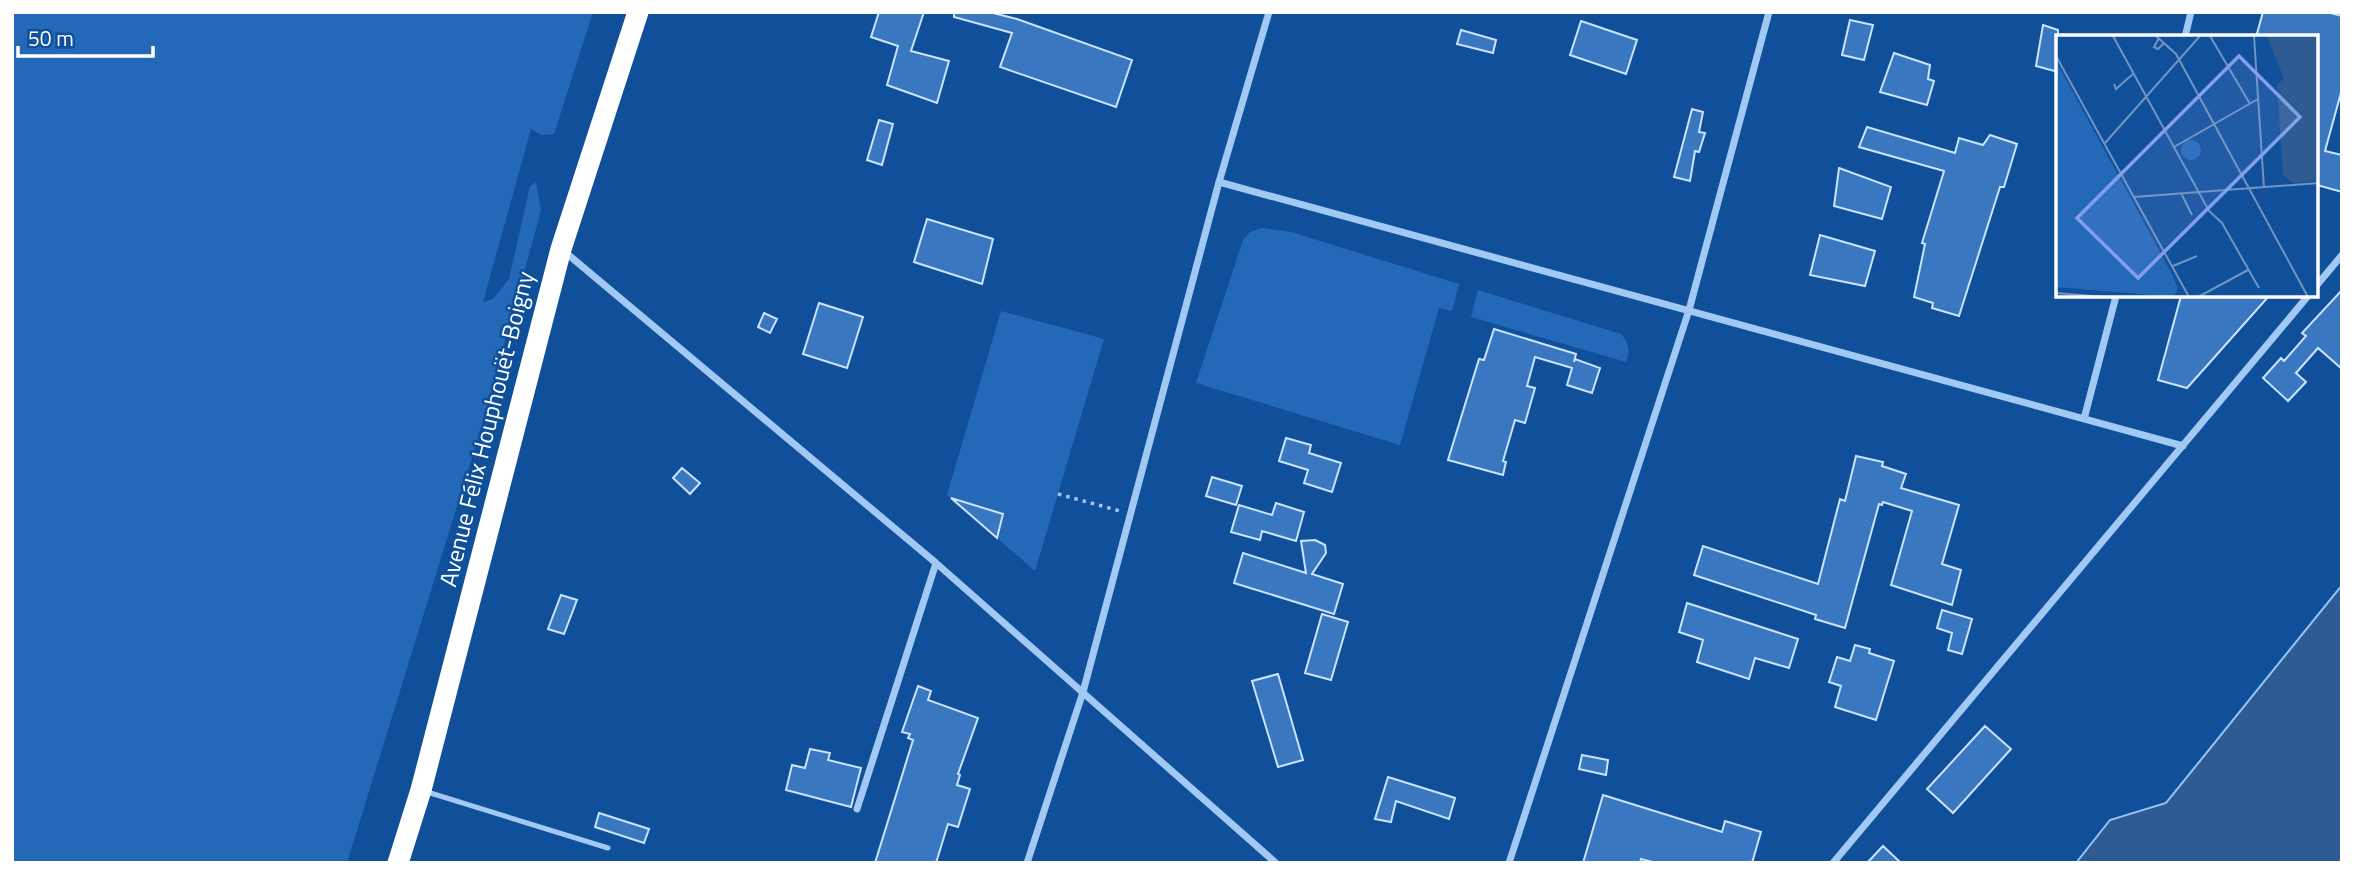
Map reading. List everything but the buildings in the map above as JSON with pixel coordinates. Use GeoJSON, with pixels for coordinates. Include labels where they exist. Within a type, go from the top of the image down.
{"type":"FeatureCollection","features":[{"type":"Feature","properties":{"kind":"highway","name":"Avenue Félix Houphouët-Boigny"},"geometry":{"type":"LineString","coordinates":[[398,863],[421,790],[561,249],[638,12]]}},
{"type":"Feature","properties":{"kind":"street"},"geometry":{"type":"LineString","coordinates":[[1027,863],[1083,692],[1219,182],[1269,12]]}},
{"type":"Feature","properties":{"kind":"street"},"geometry":{"type":"LineString","coordinates":[[1509,863],[1689,310],[1769,12]]}},
{"type":"Feature","properties":{"kind":"street"},"geometry":{"type":"LineString","coordinates":[[2185,35],[2191,12]]}},
{"type":"Feature","properties":{"kind":"street"},"geometry":{"type":"LineString","coordinates":[[1219,182],[2183,446]]}},
{"type":"Feature","properties":{"kind":"street"},"geometry":{"type":"LineString","coordinates":[[561,249],[936,563],[1276,863]]}},
{"type":"Feature","properties":{"kind":"street"},"geometry":{"type":"LineString","coordinates":[[2319,283],[2342,255]]}},
{"type":"Feature","properties":{"kind":"street"},"geometry":{"type":"LineString","coordinates":[[2084,419],[2115,298]]}},
{"type":"Feature","properties":{"kind":"street"},"geometry":{"type":"LineString","coordinates":[[1833,863],[2306,298]]}},
{"type":"Feature","properties":{"kind":"street"},"geometry":{"type":"LineString","coordinates":[[857,809],[936,563]]}},
{"type":"Feature","properties":{"kind":"lane"},"geometry":{"type":"LineString","coordinates":[[421,790],[608,848]]}},
{"type":"Feature","properties":{"kind":"path"},"geometry":{"type":"LineString","coordinates":[[1058,494],[1130,514]]}},
{"type":"Feature","properties":{"kind":"shaded area"},"geometry":{"type":"Polygon","coordinates":[[[12,12],[593,12],[554,134],[541,135],[531,129],[483,302],[493,299],[509,279],[530,186],[536,182],[541,211],[478,438],[347,863],[12,863],[12,12]]]}},
{"type":"Feature","properties":{"kind":"shaded area"},"geometry":{"type":"Polygon","coordinates":[[[1262,228],[1291,232],[1459,284],[1452,311],[1439,308],[1400,445],[1196,383],[1243,240],[1250,232],[1262,228]]]}},
{"type":"Feature","properties":{"kind":"shaded area"},"geometry":{"type":"Polygon","coordinates":[[[1478,290],[1621,334],[1628,347],[1626,362],[1471,317],[1478,290]]]}},
{"type":"Feature","properties":{"kind":"shaded area"},"geometry":{"type":"Polygon","coordinates":[[[1001,311],[1104,339],[1035,571],[947,495],[1001,311]]]}},
{"type":"Feature","properties":{"kind":"shaded area"},"geometry":{"type":"Polygon","coordinates":[[[2342,585],[2342,863],[2076,863],[2110,820],[2166,803],[2342,585]]]}}]}
